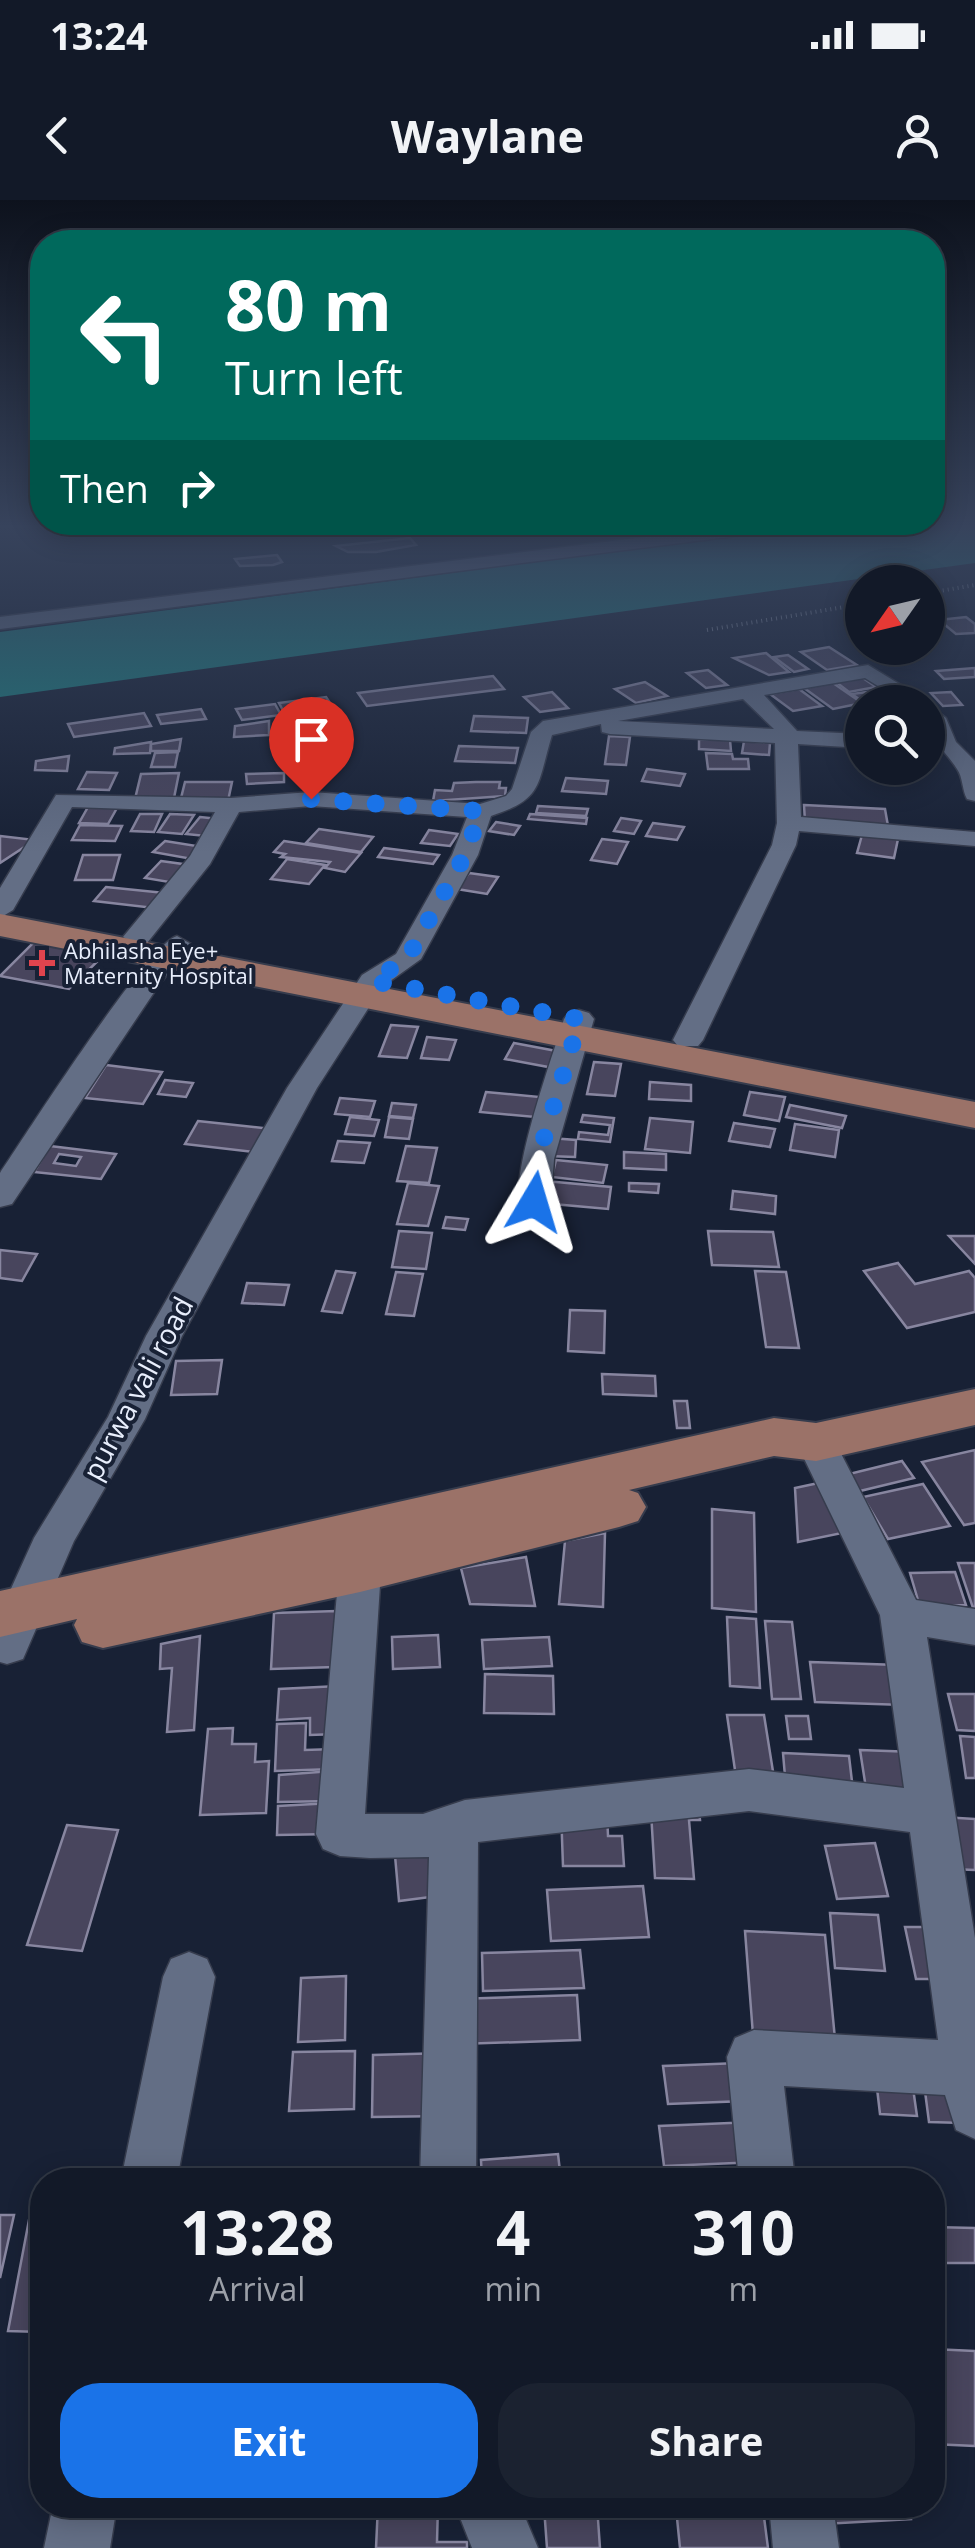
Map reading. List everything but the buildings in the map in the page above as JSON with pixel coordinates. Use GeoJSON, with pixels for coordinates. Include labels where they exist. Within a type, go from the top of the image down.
{"type":"FeatureCollection","features":[{"type":"Feature","properties":{"kind":"main road"},"geometry":{"type":"LineString","coordinates":[[0,910],[160,946],[577,1027],[975,1115]]}},
{"type":"Feature","properties":{"kind":"main road"},"geometry":{"type":"LineString","coordinates":[[0,925],[160,946]]}},
{"type":"Feature","properties":{"kind":"main road"},"geometry":{"type":"LineString","coordinates":[[577,1027],[688,1040],[975,1097]]}},
{"type":"Feature","properties":{"kind":"main road"},"geometry":{"type":"LineString","coordinates":[[8,1629],[774,1437],[816,1442],[975,1406]]}},
{"type":"Feature","properties":{"kind":"main road"},"geometry":{"type":"LineString","coordinates":[[8,1629],[360,1570],[779,1469],[816,1442]]}},
{"type":"Feature","properties":{"kind":"street"},"geometry":{"type":"LineString","coordinates":[[0,910],[64,800],[232,805],[311,799],[481,811],[514,801],[524,792],[542,732],[551,726],[868,672],[890,685]]}},
{"type":"Feature","properties":{"kind":"street"},"geometry":{"type":"LineString","coordinates":[[688,1040],[784,845],[788,822],[786,729],[746,691]]}},
{"type":"Feature","properties":{"kind":"street"},"geometry":{"type":"LineString","coordinates":[[594,721],[638,730],[845,740]]}},
{"type":"Feature","properties":{"kind":"street"},"geometry":{"type":"LineString","coordinates":[[945,750],[973,770],[975,794]]}},
{"type":"Feature","properties":{"kind":"street"},"geometry":{"type":"LineString","coordinates":[[0,1197],[160,946],[232,805]]}},
{"type":"Feature","properties":{"kind":"street"},"geometry":{"type":"LineString","coordinates":[[368,988],[407,959],[465,855],[481,811]]}},
{"type":"Feature","properties":{"kind":"street"},"geometry":{"type":"LineString","coordinates":[[788,822],[975,839]]}},
{"type":"Feature","properties":{"kind":"street","name":"purwa vali road"},"geometry":{"type":"LineString","coordinates":[[8,1629],[54,1538],[126,1419],[181,1304],[279,1136],[302,1088],[368,988]]}},
{"type":"Feature","properties":{"kind":"street"},"geometry":{"type":"LineString","coordinates":[[534,1202],[538,1158],[577,1027]]}},
{"type":"Feature","properties":{"kind":"street"},"geometry":{"type":"LineString","coordinates":[[765,2168],[754,2057],[972,2090],[902,1615],[816,1442]]}},
{"type":"Feature","properties":{"kind":"street"},"geometry":{"type":"LineString","coordinates":[[360,1570],[340,1834],[382,1838],[454,1832],[465,1822],[749,1790],[930,1813]]}},
{"type":"Feature","properties":{"kind":"street"},"geometry":{"type":"LineString","coordinates":[[902,1615],[975,1626]]}},
{"type":"Feature","properties":{"kind":"street"},"geometry":{"type":"LineString","coordinates":[[448,2168],[454,1832]]}},
{"type":"Feature","properties":{"kind":"street"},"geometry":{"type":"LineString","coordinates":[[151,2168],[189,1977]]}},
{"type":"Feature","properties":{"kind":"street"},"geometry":{"type":"LineString","coordinates":[[77,2548],[83,2518]]}},
{"type":"Feature","properties":{"kind":"street"},"geometry":{"type":"LineString","coordinates":[[492,2518],[505,2548]]}},
{"type":"Feature","properties":{"kind":"street"},"geometry":{"type":"LineString","coordinates":[[803,2518],[806,2548]]}},
{"type":"Feature","properties":{"kind":"shaded area"},"geometry":{"type":"Polygon","coordinates":[[[0,634],[461,634],[0,697],[0,634]]]}},
{"type":"Feature","properties":{"kind":"place","name":"Abhilasha Eye+ Maternity Hospital"},"geometry":{"type":"Point","coordinates":[42,963]}},
{"type":"Feature","properties":{"kind":"route"},"geometry":{"type":"LineString","coordinates":[[311,799],[481,811],[465,855],[407,959],[372,981],[580,1019],[538,1158],[534,1202]]}}]}
